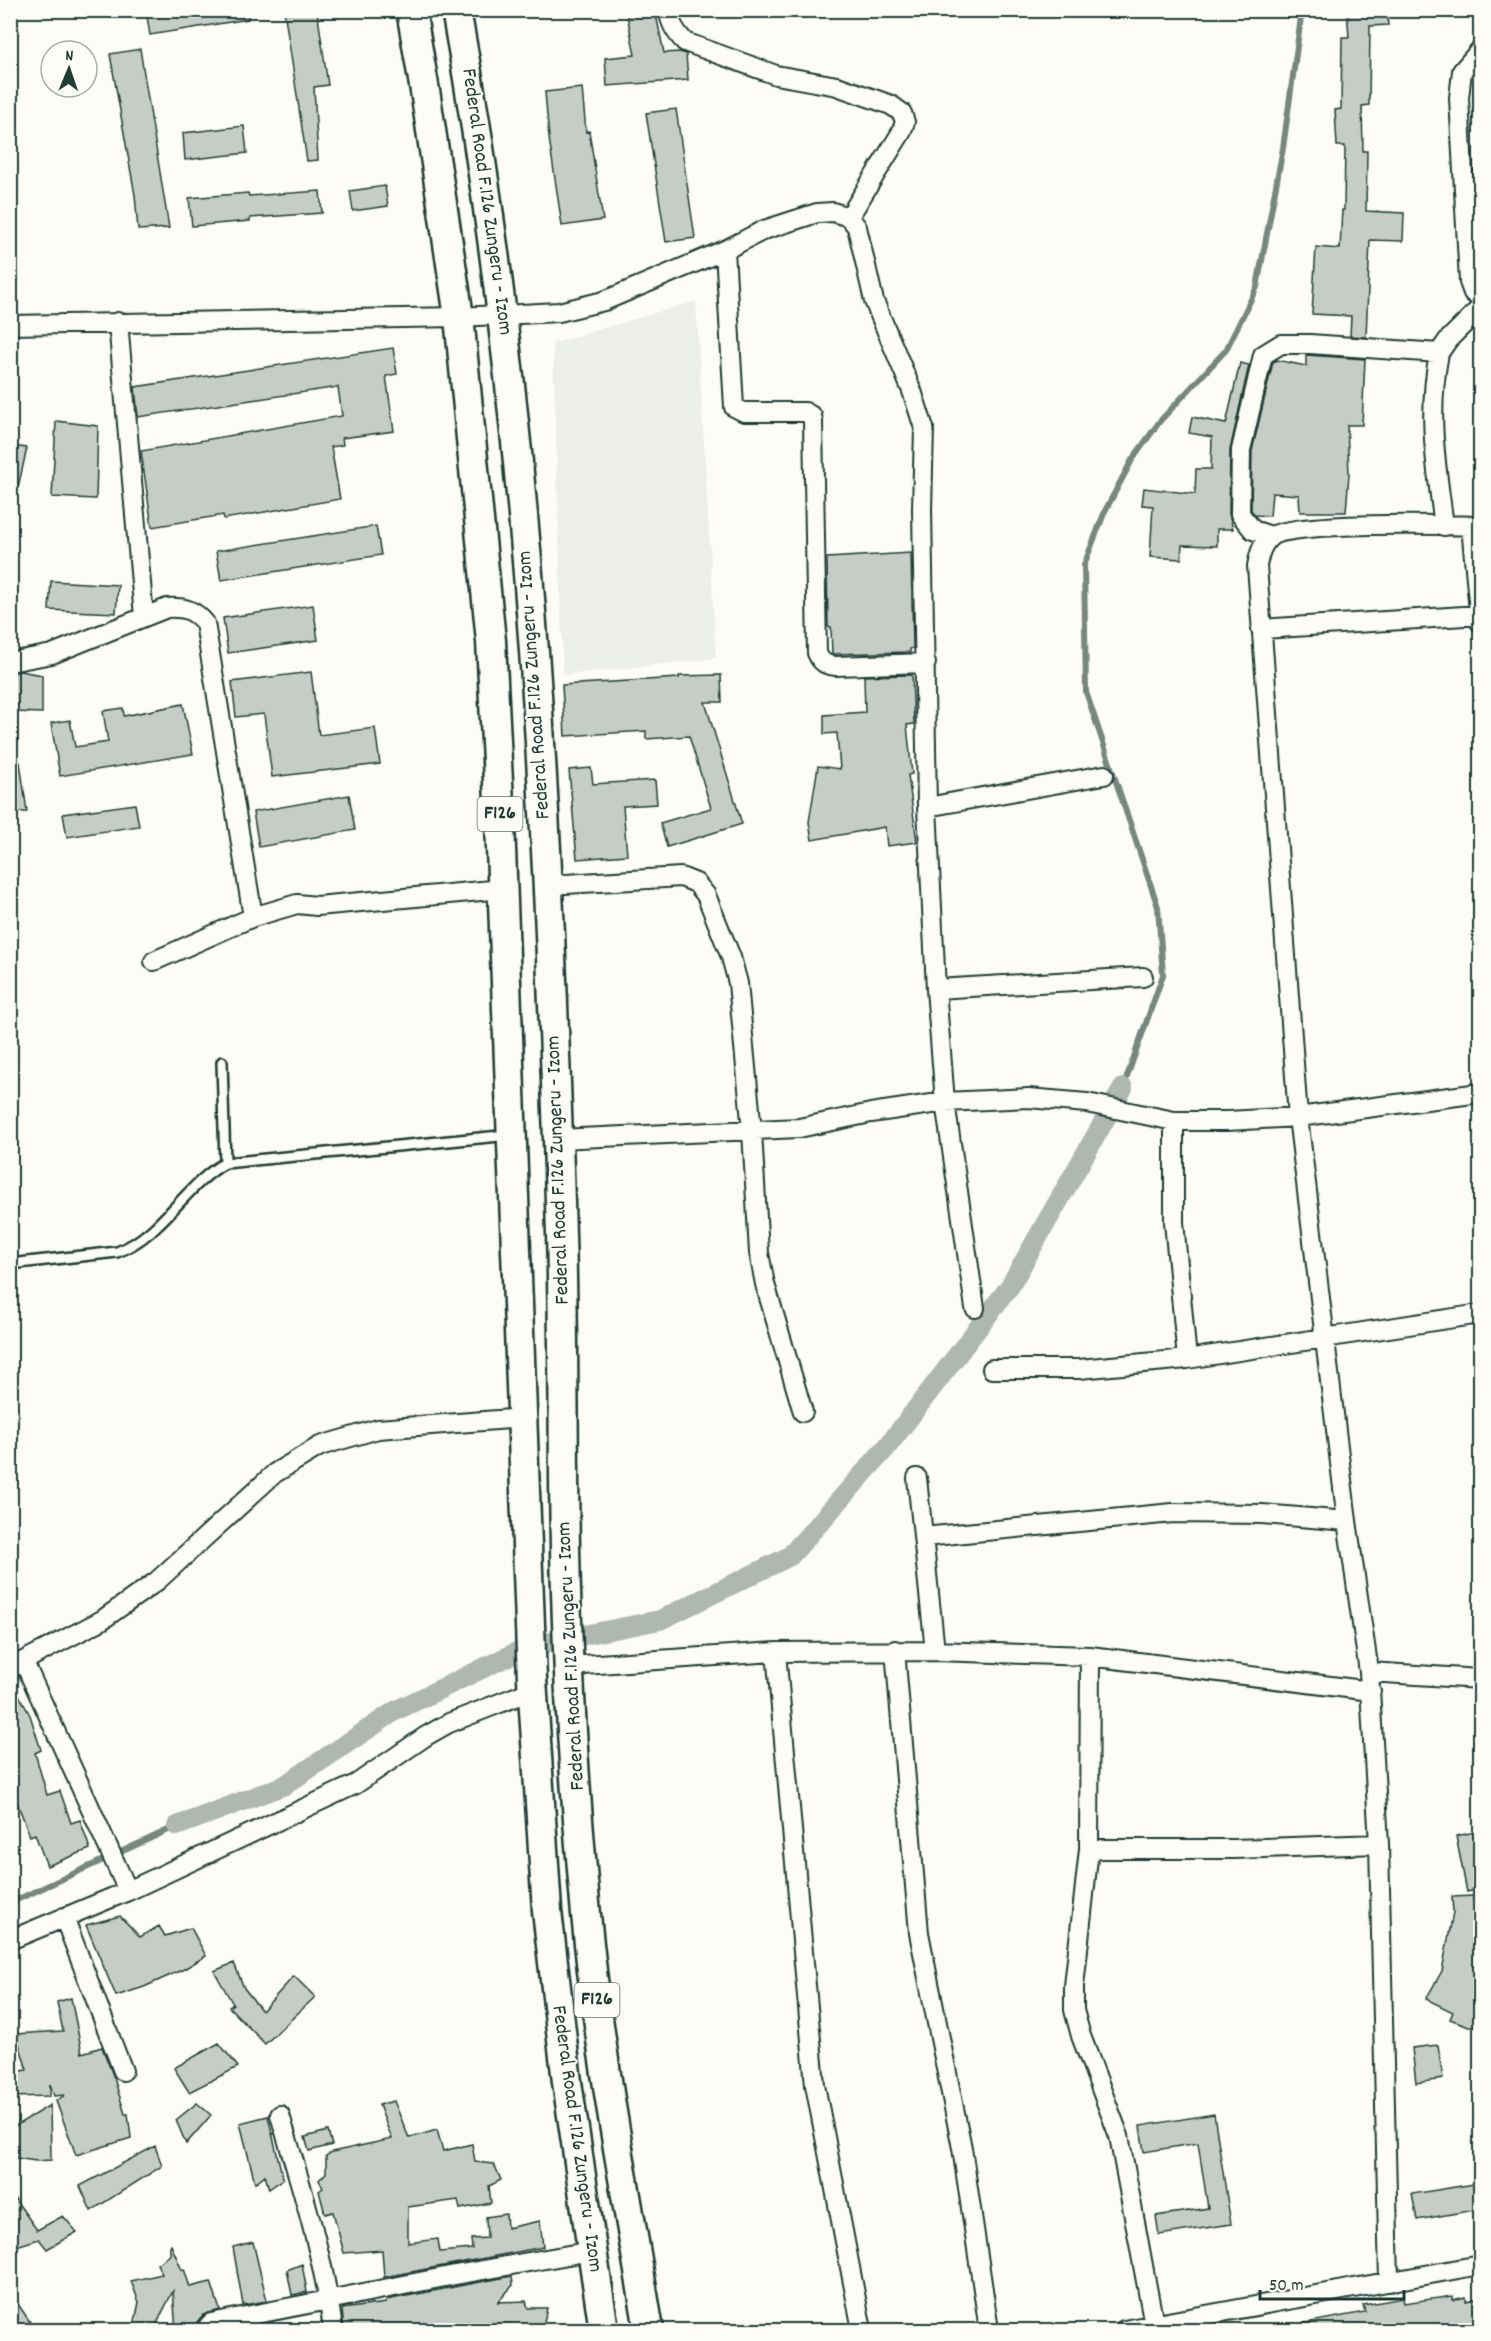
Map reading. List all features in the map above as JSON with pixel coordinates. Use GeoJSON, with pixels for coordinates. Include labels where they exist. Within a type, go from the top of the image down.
{"type":"FeatureCollection","features":[{"type":"Feature","properties":{"kind":"main road","name":"Federal Road F.126 Zungeru - Izom"},"geometry":{"type":"LineString","coordinates":[[411,10],[459,317],[492,641],[529,1624],[547,1911],[567,2082],[604,2331]]}},
{"type":"Feature","properties":{"kind":"main road","name":"Federal Road F.126 Zungeru - Izom"},"geometry":{"type":"LineString","coordinates":[[456,10],[504,315],[534,652],[549,885],[558,1139],[564,1338],[567,1619],[586,1915],[603,2054],[649,2331]]}},
{"type":"Feature","properties":{"kind":"main road"},"geometry":{"type":"LineString","coordinates":[[520,1340],[564,1338]]}},
{"type":"Feature","properties":{"kind":"street"},"geometry":{"type":"LineString","coordinates":[[668,10],[670,23],[676,34],[685,42],[776,75],[837,86],[891,105],[902,113],[905,122],[901,133],[849,217]]}},
{"type":"Feature","properties":{"kind":"street"},"geometry":{"type":"LineString","coordinates":[[1480,50],[1462,71],[1459,98],[1469,282],[1473,293],[1480,298]]}},
{"type":"Feature","properties":{"kind":"street"},"geometry":{"type":"LineString","coordinates":[[10,325],[459,317],[558,312],[604,301],[725,250],[764,230],[817,213],[833,212],[849,217],[857,227],[874,301],[912,391],[924,428],[922,509],[927,807],[936,989],[945,1102],[975,1308]]}},
{"type":"Feature","properties":{"kind":"street"},"geometry":{"type":"LineString","coordinates":[[725,250],[734,407],[744,412],[805,412],[812,416],[818,653],[820,659],[826,665],[836,666],[926,663]]}},
{"type":"Feature","properties":{"kind":"street"},"geometry":{"type":"LineString","coordinates":[[1444,526],[1432,428],[1433,392],[1439,353],[1448,340],[1480,308]]}},
{"type":"Feature","properties":{"kind":"street"},"geometry":{"type":"LineString","coordinates":[[118,322],[144,617]]}},
{"type":"Feature","properties":{"kind":"street"},"geometry":{"type":"LineString","coordinates":[[1439,353],[1281,344],[1263,355],[1241,450],[1240,514],[1253,530],[1271,536],[1307,527],[1475,526],[1480,622]]}},
{"type":"Feature","properties":{"kind":"street"},"geometry":{"type":"LineString","coordinates":[[1271,536],[1261,548],[1257,566],[1298,1117],[1347,1521],[1371,1691],[1379,1844],[1389,2282]]}},
{"type":"Feature","properties":{"kind":"street"},"geometry":{"type":"LineString","coordinates":[[10,662],[52,654],[167,608],[182,607],[196,613],[205,623],[253,917]]}},
{"type":"Feature","properties":{"kind":"street"},"geometry":{"type":"LineString","coordinates":[[1261,629],[1480,615]]}},
{"type":"Feature","properties":{"kind":"street"},"geometry":{"type":"LineString","coordinates":[[927,807],[1104,775]]}},
{"type":"Feature","properties":{"kind":"street"},"geometry":{"type":"LineString","coordinates":[[549,885],[681,878],[696,883],[706,895],[731,957],[738,983],[752,1131],[759,1253],[803,1412]]}},
{"type":"Feature","properties":{"kind":"street"},"geometry":{"type":"LineString","coordinates":[[154,961],[253,917],[297,904],[317,906],[503,889]]}},
{"type":"Feature","properties":{"kind":"street"},"geometry":{"type":"LineString","coordinates":[[936,989],[1143,977]]}},
{"type":"Feature","properties":{"kind":"street"},"geometry":{"type":"LineString","coordinates":[[558,1139],[799,1128],[871,1113],[945,1102],[1043,1098],[1087,1103],[1174,1121],[1298,1117],[1480,1093]]}},
{"type":"Feature","properties":{"kind":"street"},"geometry":{"type":"LineString","coordinates":[[1174,1121],[1174,1222],[1187,1359]]}},
{"type":"Feature","properties":{"kind":"street"},"geometry":{"type":"LineString","coordinates":[[992,1369],[1080,1369],[1187,1359],[1480,1314]]}},
{"type":"Feature","properties":{"kind":"street"},"geometry":{"type":"LineString","coordinates":[[128,1892],[108,1845],[17,1665],[102,1620],[157,1581],[275,1473],[320,1446],[378,1429],[523,1418]]}},
{"type":"Feature","properties":{"kind":"street"},"geometry":{"type":"LineString","coordinates":[[917,1478],[935,1651]]}},
{"type":"Feature","properties":{"kind":"street"},"geometry":{"type":"LineString","coordinates":[[923,1537],[1173,1513],[1262,1514],[1347,1521]]}},
{"type":"Feature","properties":{"kind":"street"},"geometry":{"type":"LineString","coordinates":[[569,1662],[776,1652],[895,1650],[1090,1656],[1371,1691]]}},
{"type":"Feature","properties":{"kind":"street"},"geometry":{"type":"LineString","coordinates":[[895,1650],[919,1934],[962,2148],[989,2331]]}},
{"type":"Feature","properties":{"kind":"street"},"geometry":{"type":"LineString","coordinates":[[776,1652],[815,2085],[862,2331]]}},
{"type":"Feature","properties":{"kind":"street"},"geometry":{"type":"LineString","coordinates":[[1090,1656],[1089,1849],[1074,1986],[1074,2010],[1081,2036],[1119,2136],[1155,2328]]}},
{"type":"Feature","properties":{"kind":"street"},"geometry":{"type":"LineString","coordinates":[[1369,1672],[1480,1679]]}},
{"type":"Feature","properties":{"kind":"street"},"geometry":{"type":"LineString","coordinates":[[10,1940],[128,1892],[356,1784],[426,1736],[532,1684]]}},
{"type":"Feature","properties":{"kind":"street"},"geometry":{"type":"LineString","coordinates":[[1089,1849],[1233,1849],[1379,1844]]}},
{"type":"Feature","properties":{"kind":"street"},"geometry":{"type":"LineString","coordinates":[[64,1917],[123,2071]]}},
{"type":"Feature","properties":{"kind":"street"},"geometry":{"type":"LineString","coordinates":[[280,2115],[305,2199],[329,2300],[333,2331]]}},
{"type":"Feature","properties":{"kind":"street"},"geometry":{"type":"LineString","coordinates":[[205,2331],[211,2323],[591,2251]]}},
{"type":"Feature","properties":{"kind":"street"},"geometry":{"type":"LineString","coordinates":[[1124,2331],[1155,2328],[1480,2265]]}},
{"type":"Feature","properties":{"kind":"lane"},"geometry":{"type":"LineString","coordinates":[[222,1062],[225,1163]]}},
{"type":"Feature","properties":{"kind":"lane"},"geometry":{"type":"LineString","coordinates":[[10,1264],[117,1252],[128,1248],[225,1163],[512,1135]]}},
{"type":"Feature","properties":{"kind":"shaded area"},"geometry":{"type":"Polygon","coordinates":[[[696,301],[716,658],[563,675],[553,343],[696,301]]]}},
{"type":"Feature","properties":{"kind":"building"},"geometry":{"type":"Polygon","coordinates":[[[146,10],[248,10],[248,19],[150,35],[146,10]]]}},
{"type":"Feature","properties":{"kind":"building"},"geometry":{"type":"Polygon","coordinates":[[[284,10],[317,10],[328,85],[314,87],[318,160],[307,161],[284,10]]]}},
{"type":"Feature","properties":{"kind":"building"},"geometry":{"type":"Polygon","coordinates":[[[626,10],[655,10],[664,53],[686,54],[688,80],[607,86],[605,58],[635,55],[626,10]]]}},
{"type":"Feature","properties":{"kind":"building"},"geometry":{"type":"Polygon","coordinates":[[[1347,10],[1387,10],[1388,25],[1370,26],[1369,105],[1362,106],[1363,151],[1367,151],[1366,211],[1404,213],[1403,241],[1370,240],[1366,337],[1350,336],[1351,316],[1312,314],[1316,247],[1340,249],[1342,210],[1344,210],[1345,146],[1337,146],[1335,110],[1341,109],[1342,37],[1349,37],[1347,10]]]}},
{"type":"Feature","properties":{"kind":"building"},"geometry":{"type":"Polygon","coordinates":[[[140,49],[169,228],[138,230],[135,195],[110,54],[140,49]]]}},
{"type":"Feature","properties":{"kind":"building"},"geometry":{"type":"Polygon","coordinates":[[[582,88],[586,132],[589,131],[603,220],[562,226],[549,138],[545,92],[582,88]]]}},
{"type":"Feature","properties":{"kind":"building"},"geometry":{"type":"Polygon","coordinates":[[[676,109],[695,238],[666,242],[646,113],[676,109]]]}},
{"type":"Feature","properties":{"kind":"building"},"geometry":{"type":"Polygon","coordinates":[[[244,126],[247,153],[185,160],[183,133],[244,126]]]}},
{"type":"Feature","properties":{"kind":"building"},"geometry":{"type":"Polygon","coordinates":[[[385,186],[388,206],[353,211],[350,191],[385,186]]]}},
{"type":"Feature","properties":{"kind":"building"},"geometry":{"type":"Polygon","coordinates":[[[320,191],[322,213],[250,218],[250,221],[192,226],[189,198],[248,193],[249,196],[320,191]]]}},
{"type":"Feature","properties":{"kind":"building"},"geometry":{"type":"Polygon","coordinates":[[[393,348],[397,374],[386,376],[394,431],[342,438],[343,445],[331,447],[340,499],[224,519],[223,515],[152,527],[141,451],[342,416],[338,387],[138,417],[135,387],[393,348]]]}},
{"type":"Feature","properties":{"kind":"building"},"geometry":{"type":"Polygon","coordinates":[[[1306,355],[1365,359],[1362,425],[1347,425],[1349,474],[1346,512],[1300,512],[1299,495],[1272,493],[1270,516],[1255,515],[1251,510],[1252,451],[1273,362],[1277,360],[1306,366],[1306,355]]]}},
{"type":"Feature","properties":{"kind":"building"},"geometry":{"type":"Polygon","coordinates":[[[1240,363],[1249,365],[1230,450],[1229,514],[1233,529],[1217,529],[1217,546],[1182,545],[1181,559],[1150,557],[1153,506],[1142,505],[1144,488],[1195,494],[1196,469],[1211,469],[1212,437],[1189,433],[1192,417],[1226,424],[1240,363]]]}},
{"type":"Feature","properties":{"kind":"building"},"geometry":{"type":"Polygon","coordinates":[[[56,421],[98,426],[96,499],[52,497],[56,421]]]}},
{"type":"Feature","properties":{"kind":"building"},"geometry":{"type":"Polygon","coordinates":[[[10,446],[27,448],[17,492],[10,492],[10,446]]]}},
{"type":"Feature","properties":{"kind":"building"},"geometry":{"type":"Polygon","coordinates":[[[376,526],[381,555],[221,580],[216,551],[376,526]]]}},
{"type":"Feature","properties":{"kind":"building"},"geometry":{"type":"Polygon","coordinates":[[[911,553],[913,648],[910,652],[832,654],[831,627],[828,627],[827,558],[911,553]]]}},
{"type":"Feature","properties":{"kind":"building"},"geometry":{"type":"Polygon","coordinates":[[[51,581],[118,585],[116,613],[49,610],[51,581]]]}},
{"type":"Feature","properties":{"kind":"building"},"geometry":{"type":"Polygon","coordinates":[[[313,605],[318,640],[228,653],[223,618],[313,605]]]}},
{"type":"Feature","properties":{"kind":"building"},"geometry":{"type":"Polygon","coordinates":[[[20,671],[42,675],[42,713],[15,712],[12,673],[20,671]]]}},
{"type":"Feature","properties":{"kind":"building"},"geometry":{"type":"Polygon","coordinates":[[[311,672],[319,735],[375,728],[380,764],[272,777],[264,714],[236,717],[232,682],[311,672]]]}},
{"type":"Feature","properties":{"kind":"building"},"geometry":{"type":"Polygon","coordinates":[[[721,675],[722,702],[705,702],[742,824],[667,847],[660,823],[711,808],[689,736],[646,739],[646,731],[565,736],[562,685],[721,675]]]}},
{"type":"Feature","properties":{"kind":"building"},"geometry":{"type":"Polygon","coordinates":[[[912,675],[914,724],[907,725],[912,774],[908,775],[917,842],[887,846],[885,827],[812,840],[809,822],[818,766],[840,769],[837,733],[824,734],[824,715],[865,712],[864,676],[912,675]]]}},
{"type":"Feature","properties":{"kind":"building"},"geometry":{"type":"Polygon","coordinates":[[[183,704],[193,754],[60,776],[51,723],[70,720],[75,747],[108,742],[103,711],[123,708],[124,716],[183,704]]]}},
{"type":"Feature","properties":{"kind":"building"},"geometry":{"type":"Polygon","coordinates":[[[20,762],[27,812],[10,812],[10,763],[20,762]]]}},
{"type":"Feature","properties":{"kind":"building"},"geometry":{"type":"Polygon","coordinates":[[[591,768],[593,784],[655,780],[657,804],[623,806],[627,855],[577,859],[569,770],[591,768]]]}},
{"type":"Feature","properties":{"kind":"building"},"geometry":{"type":"Polygon","coordinates":[[[349,795],[355,830],[259,847],[253,812],[349,795]]]}},
{"type":"Feature","properties":{"kind":"building"},"geometry":{"type":"Polygon","coordinates":[[[135,804],[139,826],[67,837],[63,814],[135,804]]]}},
{"type":"Feature","properties":{"kind":"building"},"geometry":{"type":"Polygon","coordinates":[[[10,1679],[30,1715],[41,1750],[35,1753],[47,1795],[60,1791],[71,1823],[80,1820],[90,1849],[47,1866],[35,1834],[30,1836],[10,1784],[10,1679]]]}},
{"type":"Feature","properties":{"kind":"building"},"geometry":{"type":"Polygon","coordinates":[[[1480,1831],[1480,1889],[1467,1892],[1456,1836],[1480,1831]]]}},
{"type":"Feature","properties":{"kind":"building"},"geometry":{"type":"Polygon","coordinates":[[[1473,1896],[1475,1919],[1480,1919],[1480,2026],[1469,2026],[1450,2019],[1453,2012],[1426,1999],[1442,1971],[1453,1913],[1452,1897],[1473,1896]]]}},
{"type":"Feature","properties":{"kind":"building"},"geometry":{"type":"Polygon","coordinates":[[[120,1916],[140,1937],[159,1926],[165,1936],[191,1928],[206,1956],[144,1987],[116,1996],[86,1925],[120,1916]]]}},
{"type":"Feature","properties":{"kind":"building"},"geometry":{"type":"Polygon","coordinates":[[[234,1963],[244,1988],[262,2011],[294,1976],[315,1997],[265,2044],[229,2007],[233,2004],[214,1971],[234,1963]]]}},
{"type":"Feature","properties":{"kind":"building"},"geometry":{"type":"Polygon","coordinates":[[[71,1998],[82,2053],[102,2047],[125,2114],[128,2114],[131,2138],[76,2155],[56,2101],[65,2095],[54,2096],[50,2084],[50,2096],[10,2097],[10,2073],[27,2070],[16,2034],[63,2031],[57,2002],[71,1998]]]}},
{"type":"Feature","properties":{"kind":"building"},"geometry":{"type":"Polygon","coordinates":[[[219,2043],[238,2067],[189,2092],[174,2068],[219,2043]]]}},
{"type":"Feature","properties":{"kind":"building"},"geometry":{"type":"Polygon","coordinates":[[[1438,2045],[1443,2079],[1416,2083],[1412,2048],[1438,2045]]]}},
{"type":"Feature","properties":{"kind":"building"},"geometry":{"type":"Polygon","coordinates":[[[394,2101],[409,2138],[437,2130],[443,2151],[472,2144],[475,2162],[494,2164],[501,2180],[489,2186],[491,2203],[460,2209],[458,2200],[408,2207],[408,2243],[438,2239],[440,2252],[472,2249],[471,2239],[487,2238],[486,2217],[506,2214],[507,2228],[540,2221],[543,2247],[384,2277],[382,2250],[344,2253],[333,2212],[325,2214],[319,2191],[323,2188],[319,2180],[326,2173],[326,2156],[332,2152],[392,2139],[379,2105],[394,2101]]]}},
{"type":"Feature","properties":{"kind":"building"},"geometry":{"type":"Polygon","coordinates":[[[197,2103],[211,2115],[186,2144],[176,2120],[197,2103]]]}},
{"type":"Feature","properties":{"kind":"building"},"geometry":{"type":"Polygon","coordinates":[[[50,2105],[51,2160],[36,2161],[16,2158],[10,2129],[50,2105]]]}},
{"type":"Feature","properties":{"kind":"building"},"geometry":{"type":"Polygon","coordinates":[[[1214,2114],[1231,2224],[1159,2235],[1156,2216],[1208,2208],[1198,2143],[1144,2152],[1140,2126],[1214,2114]]]}},
{"type":"Feature","properties":{"kind":"building"},"geometry":{"type":"Polygon","coordinates":[[[268,2116],[283,2179],[269,2189],[265,2175],[255,2183],[240,2123],[268,2116]]]}},
{"type":"Feature","properties":{"kind":"building"},"geometry":{"type":"Polygon","coordinates":[[[328,2131],[332,2145],[309,2151],[305,2137],[328,2131]]]}},
{"type":"Feature","properties":{"kind":"building"},"geometry":{"type":"Polygon","coordinates":[[[155,2146],[162,2166],[91,2211],[80,2186],[155,2146]]]}},
{"type":"Feature","properties":{"kind":"building"},"geometry":{"type":"Polygon","coordinates":[[[1480,2183],[1480,2209],[1417,2220],[1412,2194],[1480,2183]]]}},
{"type":"Feature","properties":{"kind":"building"},"geometry":{"type":"Polygon","coordinates":[[[10,2192],[37,2230],[63,2216],[77,2232],[47,2249],[39,2239],[10,2248],[10,2192]]]}},
{"type":"Feature","properties":{"kind":"building"},"geometry":{"type":"Polygon","coordinates":[[[253,2242],[267,2301],[243,2305],[233,2247],[253,2242]]]}},
{"type":"Feature","properties":{"kind":"building"},"geometry":{"type":"Polygon","coordinates":[[[171,2245],[182,2270],[184,2269],[190,2287],[211,2282],[220,2310],[203,2315],[196,2323],[194,2331],[176,2331],[173,2291],[153,2331],[133,2331],[139,2302],[131,2281],[162,2274],[157,2264],[170,2255],[171,2245]]]}},
{"type":"Feature","properties":{"kind":"building"},"geometry":{"type":"Polygon","coordinates":[[[302,2264],[307,2292],[292,2295],[287,2270],[302,2264]]]}},
{"type":"Feature","properties":{"kind":"building"},"geometry":{"type":"Polygon","coordinates":[[[512,2276],[513,2285],[498,2302],[526,2301],[528,2308],[547,2308],[543,2327],[519,2326],[520,2331],[344,2331],[342,2309],[386,2303],[386,2300],[512,2276]]]}},
{"type":"Feature","properties":{"kind":"building"},"geometry":{"type":"Polygon","coordinates":[[[10,2292],[36,2331],[10,2331],[10,2292]]]}},
{"type":"Feature","properties":{"kind":"building"},"geometry":{"type":"Polygon","coordinates":[[[1452,2296],[1452,2300],[1466,2297],[1466,2301],[1480,2298],[1480,2326],[1450,2331],[1306,2331],[1305,2323],[1365,2312],[1363,2305],[1403,2298],[1404,2303],[1452,2296]]]}},
{"type":"Feature","properties":{"kind":"building"},"geometry":{"type":"Polygon","coordinates":[[[272,2323],[274,2331],[247,2331],[246,2327],[272,2323]]]}},
{"type":"Feature","properties":{"kind":"waterway"},"geometry":{"type":"LineString","coordinates":[[1123,1088],[1163,975],[1158,907],[1086,692],[1084,565],[1105,511],[1132,460],[1160,421],[1226,350],[1257,287],[1283,148],[1302,10]]}},
{"type":"Feature","properties":{"kind":"waterway"},"geometry":{"type":"LineString","coordinates":[[177,1826],[285,1785],[395,1711],[529,1646],[660,1620],[790,1556],[887,1447],[1010,1286],[1123,1088]]}},
{"type":"Feature","properties":{"kind":"waterway"},"geometry":{"type":"LineString","coordinates":[[10,1903],[177,1826]]}}]}
